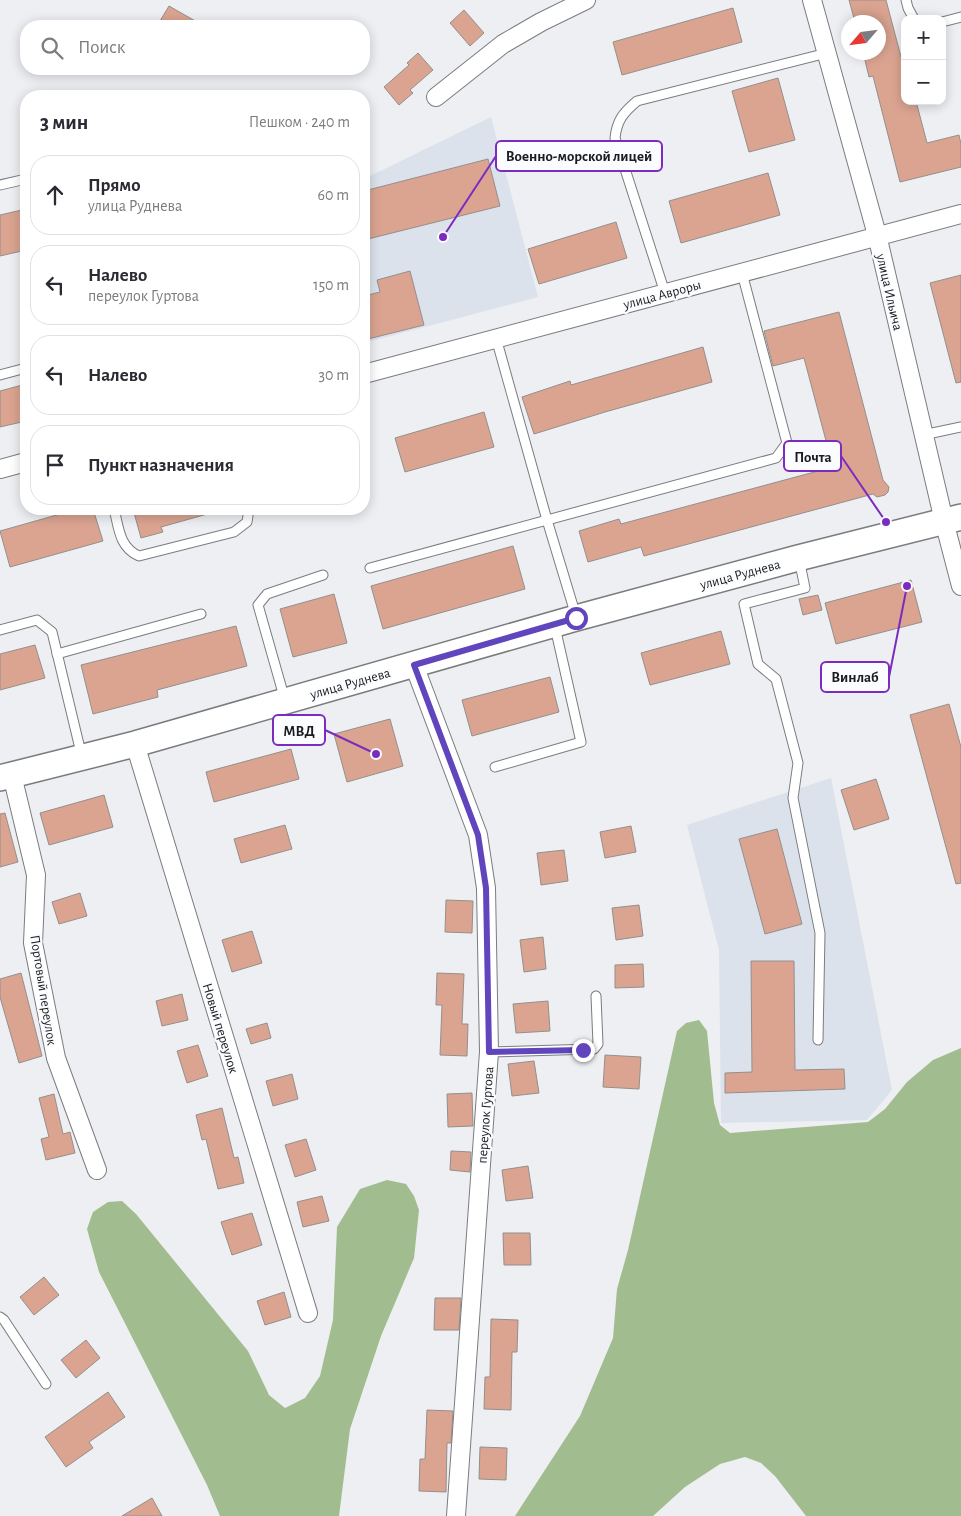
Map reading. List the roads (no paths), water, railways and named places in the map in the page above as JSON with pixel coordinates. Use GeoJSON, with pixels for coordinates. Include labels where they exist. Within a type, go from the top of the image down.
{"type":"FeatureCollection","features":[{"type":"Feature","properties":{"kind":"main road","name":"улица Руднева"},"geometry":{"type":"LineString","coordinates":[[6,777],[135,744],[565,621],[798,558],[952,519]]}},
{"type":"Feature","properties":{"kind":"street"},"geometry":{"type":"LineString","coordinates":[[436,97],[504,44],[541,22],[586,0]]}},
{"type":"Feature","properties":{"kind":"street","name":"улица Ильича"},"geometry":{"type":"LineString","coordinates":[[812,0],[877,235],[923,435],[952,519],[961,586]]}},
{"type":"Feature","properties":{"kind":"street","name":"улица Авроры"},"geometry":{"type":"LineString","coordinates":[[370,372],[961,214]]}},
{"type":"Feature","properties":{"kind":"street"},"geometry":{"type":"LineString","coordinates":[[0,468],[20,463]]}},
{"type":"Feature","properties":{"kind":"street","name":"переулок Гуртова"},"geometry":{"type":"LineString","coordinates":[[414,665],[478,835],[486,888],[489,1052],[456,1516]]}},
{"type":"Feature","properties":{"kind":"street","name":"Новый переулок"},"geometry":{"type":"LineString","coordinates":[[135,744],[308,1313]]}},
{"type":"Feature","properties":{"kind":"street","name":"Портовый переулок"},"geometry":{"type":"LineString","coordinates":[[6,777],[36,875],[34,943],[56,1058],[97,1170]]}},
{"type":"Feature","properties":{"kind":"lane"},"geometry":{"type":"LineString","coordinates":[[906,0],[912,15]]}},
{"type":"Feature","properties":{"kind":"lane"},"geometry":{"type":"LineString","coordinates":[[946,21],[961,17]]}},
{"type":"Feature","properties":{"kind":"lane"},"geometry":{"type":"LineString","coordinates":[[665,293],[615,138],[616,126],[624,112],[637,101],[827,53]]}},
{"type":"Feature","properties":{"kind":"lane"},"geometry":{"type":"LineString","coordinates":[[0,185],[20,180]]}},
{"type":"Feature","properties":{"kind":"lane"},"geometry":{"type":"LineString","coordinates":[[370,568],[776,458],[787,443],[742,274]]}},
{"type":"Feature","properties":{"kind":"lane"},"geometry":{"type":"LineString","coordinates":[[495,767],[581,742],[565,621],[547,520],[496,338]]}},
{"type":"Feature","properties":{"kind":"lane"},"geometry":{"type":"LineString","coordinates":[[0,375],[20,370]]}},
{"type":"Feature","properties":{"kind":"lane"},"geometry":{"type":"LineString","coordinates":[[923,435],[961,427]]}},
{"type":"Feature","properties":{"kind":"lane"},"geometry":{"type":"LineString","coordinates":[[116,515],[123,544],[130,552],[139,556],[234,532],[247,522],[249,515]]}},
{"type":"Feature","properties":{"kind":"lane"},"geometry":{"type":"LineString","coordinates":[[798,558],[805,588],[744,604],[758,664],[776,679],[798,763],[793,798],[820,933],[818,1040]]}},
{"type":"Feature","properties":{"kind":"lane"},"geometry":{"type":"LineString","coordinates":[[285,701],[258,605],[267,594],[323,575]]}},
{"type":"Feature","properties":{"kind":"lane"},"geometry":{"type":"LineString","coordinates":[[57,654],[201,614]]}},
{"type":"Feature","properties":{"kind":"lane"},"geometry":{"type":"LineString","coordinates":[[0,630],[38,620],[52,632],[82,757]]}},
{"type":"Feature","properties":{"kind":"lane"},"geometry":{"type":"LineString","coordinates":[[489,1052],[594,1049],[598,1044],[596,996]]}},
{"type":"Feature","properties":{"kind":"lane"},"geometry":{"type":"LineString","coordinates":[[0,1317],[4,1320],[46,1384]]}},
{"type":"Feature","properties":{"kind":"place","name":"Военно-морской лицей"},"geometry":{"type":"Point","coordinates":[443,237]}},
{"type":"Feature","properties":{"kind":"place","name":"Почта"},"geometry":{"type":"Point","coordinates":[886,522]}},
{"type":"Feature","properties":{"kind":"place","name":"Винлаб"},"geometry":{"type":"Point","coordinates":[907,586]}},
{"type":"Feature","properties":{"kind":"place","name":"МВД"},"geometry":{"type":"Point","coordinates":[376,754]}}]}
